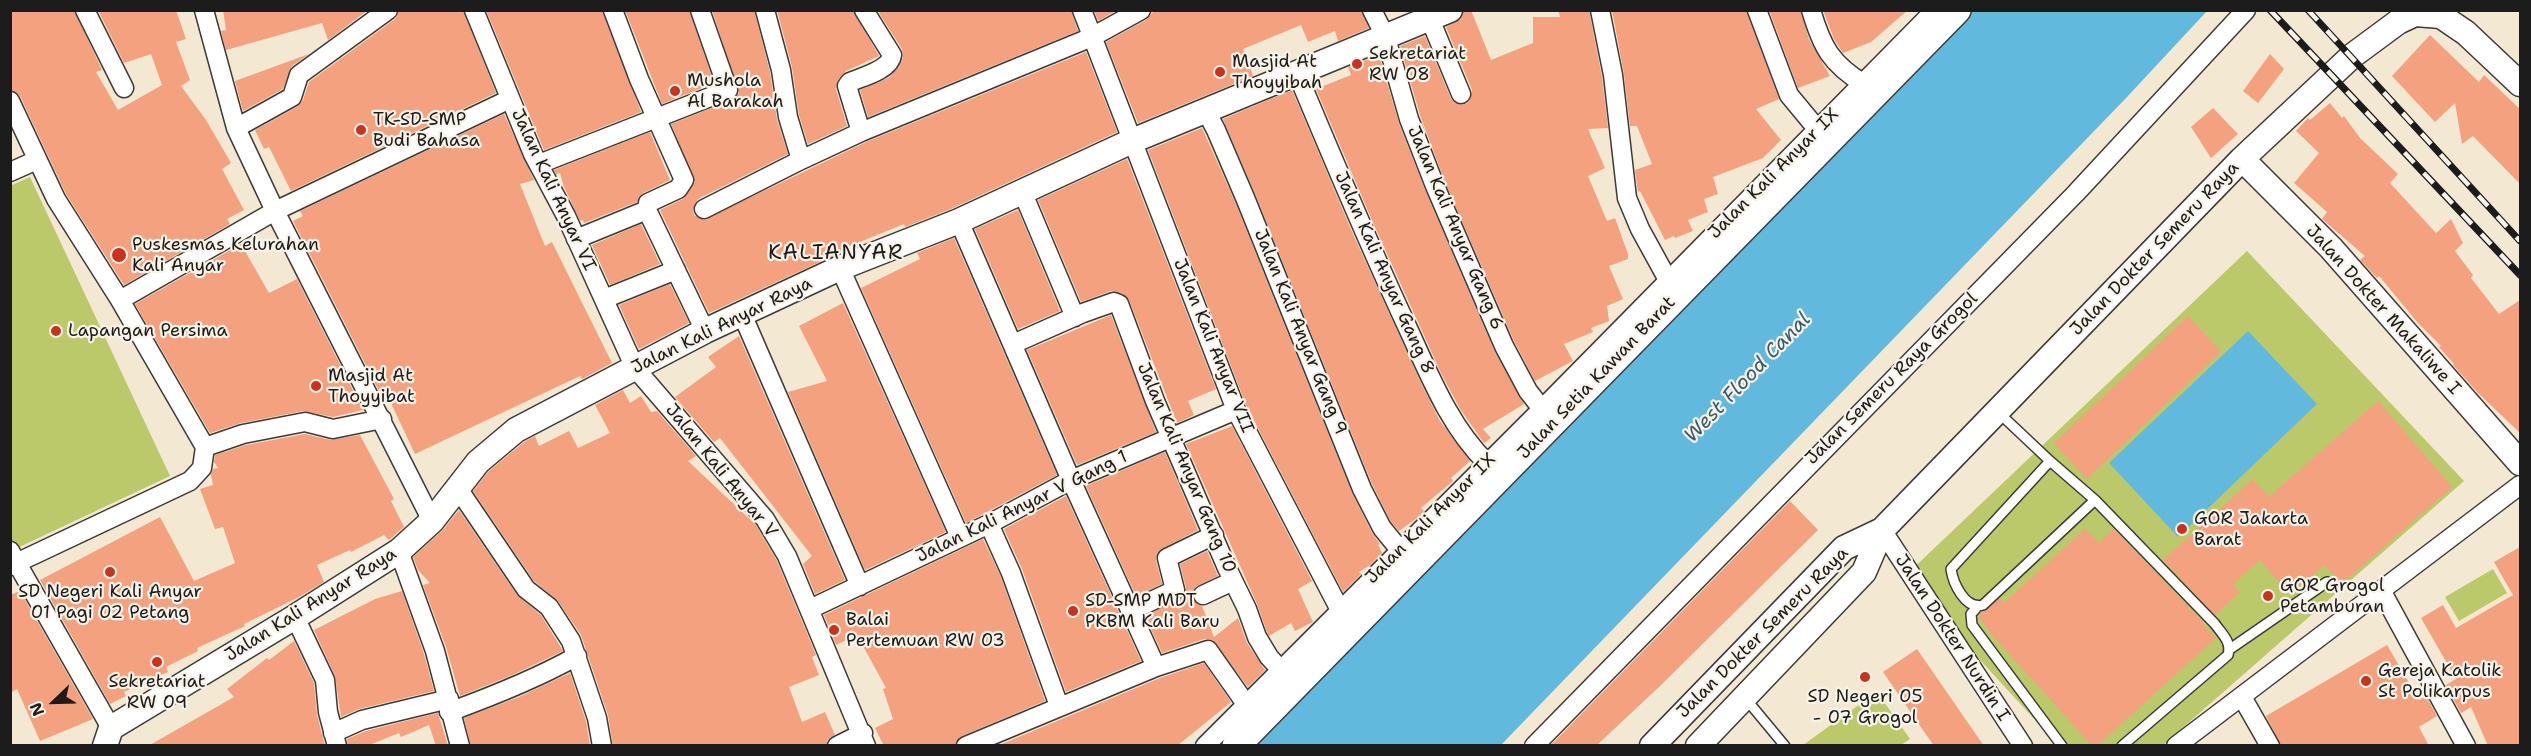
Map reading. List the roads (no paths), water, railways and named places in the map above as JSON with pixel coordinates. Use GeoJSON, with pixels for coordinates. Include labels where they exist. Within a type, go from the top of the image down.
{"type":"FeatureCollection","features":[{"type":"Feature","properties":{"kind":"main road","name":"Jalan Setia Kawan Barat"},"geometry":{"type":"LineString","coordinates":[[1236,746],[1957,10]]}},
{"type":"Feature","properties":{"kind":"street"},"geometry":{"type":"LineString","coordinates":[[85,10],[124,88]]}},
{"type":"Feature","properties":{"kind":"street"},"geometry":{"type":"LineString","coordinates":[[204,10],[236,128],[275,211],[382,418],[432,521]]}},
{"type":"Feature","properties":{"kind":"street"},"geometry":{"type":"LineString","coordinates":[[236,128],[292,97],[299,75],[388,10]]}},
{"type":"Feature","properties":{"kind":"street","name":"Jalan Kali Anyar VI"},"geometry":{"type":"LineString","coordinates":[[474,10],[539,164],[635,369]]}},
{"type":"Feature","properties":{"kind":"street"},"geometry":{"type":"LineString","coordinates":[[613,10],[656,118],[684,180],[678,189],[648,203],[647,210],[705,331]]}},
{"type":"Feature","properties":{"kind":"street"},"geometry":{"type":"LineString","coordinates":[[539,164],[729,89],[700,10]]}},
{"type":"Feature","properties":{"kind":"street"},"geometry":{"type":"LineString","coordinates":[[765,10],[781,70],[788,117],[801,160]]}},
{"type":"Feature","properties":{"kind":"street"},"geometry":{"type":"LineString","coordinates":[[861,132],[847,86],[850,82],[885,66],[892,59],[892,55],[864,10]]}},
{"type":"Feature","properties":{"kind":"street","name":"Jalan Kali Anyar VII"},"geometry":{"type":"LineString","coordinates":[[1082,10],[1236,410],[1340,610]]}},
{"type":"Feature","properties":{"kind":"street"},"geometry":{"type":"LineString","coordinates":[[704,209],[861,132],[1092,37],[1141,10]]}},
{"type":"Feature","properties":{"kind":"street","name":"Jalan Kali Anyar Gang 6"},"geometry":{"type":"LineString","coordinates":[[1372,10],[1386,38],[1410,119],[1435,186],[1504,346],[1528,391],[1542,409]]}},
{"type":"Feature","properties":{"kind":"street"},"geometry":{"type":"LineString","coordinates":[[1600,10],[1613,75],[1627,198],[1640,229],[1668,280]]}},
{"type":"Feature","properties":{"kind":"street"},"geometry":{"type":"LineString","coordinates":[[1757,10],[1789,94],[1818,130]]}},
{"type":"Feature","properties":{"kind":"street"},"geometry":{"type":"LineString","coordinates":[[1810,10],[1829,54],[1842,70],[1864,84]]}},
{"type":"Feature","properties":{"kind":"street","name":"Jalan Kali Anyar IX"},"geometry":{"type":"LineString","coordinates":[[1205,746],[1542,409],[1935,10]]}},
{"type":"Feature","properties":{"kind":"street","name":"Jalan Semeru Raya Grogol"},"geometry":{"type":"LineString","coordinates":[[1534,746],[2076,193],[2246,10]]}},
{"type":"Feature","properties":{"kind":"street"},"geometry":{"type":"LineString","coordinates":[[1440,15],[1461,94]]}},
{"type":"Feature","properties":{"kind":"street","name":"Jalan Kali Anyar Raya"},"geometry":{"type":"LineString","coordinates":[[108,737],[399,551],[432,521],[478,462],[516,430],[705,331],[840,268],[959,221],[1131,141],[1440,15]]}},
{"type":"Feature","properties":{"kind":"street","name":"Jalan Dokter Semeru Raya"},"geometry":{"type":"LineString","coordinates":[[1652,746],[1844,548],[1881,530],[2242,159],[2352,56],[2398,22],[2415,15],[2441,16],[2454,23],[2520,84]]}},
{"type":"Feature","properties":{"kind":"street","name":"Jalan Kali Anyar Gang 8"},"geometry":{"type":"LineString","coordinates":[[1297,74],[1366,239],[1447,412],[1470,446],[1488,463]]}},
{"type":"Feature","properties":{"kind":"street"},"geometry":{"type":"LineString","coordinates":[[120,300],[275,211],[510,99]]}},
{"type":"Feature","properties":{"kind":"street"},"geometry":{"type":"LineString","coordinates":[[10,102],[56,199],[120,300],[205,447],[202,468],[190,481],[13,560],[30,582],[108,737]]}},
{"type":"Feature","properties":{"kind":"street","name":"Jalan Kali Anyar Gang 9"},"geometry":{"type":"LineString","coordinates":[[1206,111],[1246,200],[1362,489],[1382,528],[1400,550]]}},
{"type":"Feature","properties":{"kind":"street","name":"Jalan Dokter Makaliwe I"},"geometry":{"type":"LineString","coordinates":[[2242,159],[2331,248],[2520,463]]}},
{"type":"Feature","properties":{"kind":"street"},"geometry":{"type":"LineString","coordinates":[[10,172],[37,160]]}},
{"type":"Feature","properties":{"kind":"street"},"geometry":{"type":"LineString","coordinates":[[1013,344],[1075,317],[1022,191]]}},
{"type":"Feature","properties":{"kind":"street"},"geometry":{"type":"LineString","coordinates":[[576,239],[647,210]]}},
{"type":"Feature","properties":{"kind":"street"},"geometry":{"type":"LineString","coordinates":[[959,221],[1071,480],[1156,667]]}},
{"type":"Feature","properties":{"kind":"street"},"geometry":{"type":"LineString","coordinates":[[840,268],[960,537]]}},
{"type":"Feature","properties":{"kind":"street"},"geometry":{"type":"LineString","coordinates":[[604,299],[676,270]]}},
{"type":"Feature","properties":{"kind":"street","name":"Jalan Kali Anyar Gang 10"},"geometry":{"type":"LineString","coordinates":[[1075,317],[1114,302],[1119,304],[1155,401],[1257,637],[1269,657],[1280,669]]}},
{"type":"Feature","properties":{"kind":"street"},"geometry":{"type":"LineString","coordinates":[[742,314],[860,586]]}},
{"type":"Feature","properties":{"kind":"street","name":"Jalan Kali Anyar V"},"geometry":{"type":"LineString","coordinates":[[635,369],[765,519],[787,556],[864,739]]}},
{"type":"Feature","properties":{"kind":"street","name":"Jalan Kali Anyar V Gang 1"},"geometry":{"type":"LineString","coordinates":[[810,609],[989,524],[1071,480],[1236,410]]}},
{"type":"Feature","properties":{"kind":"street"},"geometry":{"type":"LineString","coordinates":[[205,447],[243,435],[305,422],[333,429],[382,418]]}},
{"type":"Feature","properties":{"kind":"street"},"geometry":{"type":"LineString","coordinates":[[2176,746],[2520,485]]}},
{"type":"Feature","properties":{"kind":"street"},"geometry":{"type":"LineString","coordinates":[[457,487],[526,589],[549,607],[572,641],[597,718],[602,746]]}},
{"type":"Feature","properties":{"kind":"street"},"geometry":{"type":"LineString","coordinates":[[989,524],[1011,573],[1059,706]]}},
{"type":"Feature","properties":{"kind":"street","name":"Jalan Dokter Semeru Raya"},"geometry":{"type":"LineString","coordinates":[[1698,746],[1864,572],[1881,530]]}},
{"type":"Feature","properties":{"kind":"street","name":"Jalan Dokter Nurdin I"},"geometry":{"type":"LineString","coordinates":[[1881,530],[2023,746]]}},
{"type":"Feature","properties":{"kind":"street"},"geometry":{"type":"LineString","coordinates":[[1130,610],[1175,590],[1167,558],[1214,535]]}},
{"type":"Feature","properties":{"kind":"street"},"geometry":{"type":"LineString","coordinates":[[399,551],[435,651],[460,746]]}},
{"type":"Feature","properties":{"kind":"street"},"geometry":{"type":"LineString","coordinates":[[1203,595],[1233,581]]}},
{"type":"Feature","properties":{"kind":"street"},"geometry":{"type":"LineString","coordinates":[[2381,590],[2466,746]]}},
{"type":"Feature","properties":{"kind":"street"},"geometry":{"type":"LineString","coordinates":[[295,617],[325,680],[328,712],[335,739],[362,720],[449,706],[510,689],[577,656]]}},
{"type":"Feature","properties":{"kind":"street"},"geometry":{"type":"LineString","coordinates":[[966,746],[1156,667],[1208,650],[1246,704]]}},
{"type":"Feature","properties":{"kind":"street"},"geometry":{"type":"LineString","coordinates":[[2242,697],[2270,746]]}},
{"type":"Feature","properties":{"kind":"street"},"geometry":{"type":"LineString","coordinates":[[837,746],[864,739]]}},
{"type":"Feature","properties":{"kind":"lane"},"geometry":{"type":"LineString","coordinates":[[1998,412],[2095,500],[2215,624],[2228,642],[2230,649],[2228,655],[2122,746]]}},
{"type":"Feature","properties":{"kind":"lane"},"geometry":{"type":"LineString","coordinates":[[1978,606],[1968,602],[1958,590],[1951,569],[2050,461]]}},
{"type":"Feature","properties":{"kind":"lane"},"geometry":{"type":"LineString","coordinates":[[2062,746],[1972,625],[1971,615],[1978,606],[1983,605],[2095,500]]}},
{"type":"Feature","properties":{"kind":"lane"},"geometry":{"type":"LineString","coordinates":[[2230,649],[2327,582]]}},
{"type":"Feature","properties":{"kind":"lane"},"geometry":{"type":"LineString","coordinates":[[1744,696],[1785,746]]}},
{"type":"Feature","properties":{"kind":"water","name":"West Flood Canal"},"geometry":{"type":"Polygon","coordinates":[[[1960,11],[2207,11],[2127,97],[1501,745],[1242,746],[1960,11]]]}},
{"type":"Feature","properties":{"kind":"water"},"geometry":{"type":"Polygon","coordinates":[[[2248,331],[2317,404],[2178,537],[2109,463],[2248,331]]]}},
{"type":"Feature","properties":{"kind":"railway"},"geometry":{"type":"LineString","coordinates":[[2270,10],[2520,275]]}},
{"type":"Feature","properties":{"kind":"railway"},"geometry":{"type":"LineString","coordinates":[[2308,10],[2520,241]]}},
{"type":"Feature","properties":{"kind":"place","name":"Sekretariat RW 08"},"geometry":{"type":"Point","coordinates":[1357,64]}},
{"type":"Feature","properties":{"kind":"place","name":"Masjid At Thoyyibah"},"geometry":{"type":"Point","coordinates":[1220,72]}},
{"type":"Feature","properties":{"kind":"place","name":"Mushola Al Barakah"},"geometry":{"type":"Point","coordinates":[675,91]}},
{"type":"Feature","properties":{"kind":"place","name":"TK-SD-SMP Budi Bahasa"},"geometry":{"type":"Point","coordinates":[361,130]}},
{"type":"Feature","properties":{"kind":"place","name":"Puskesmas Kelurahan Kali Anyar"},"geometry":{"type":"Point","coordinates":[119,255]}},
{"type":"Feature","properties":{"kind":"place","name":"Lapangan Persima"},"geometry":{"type":"Point","coordinates":[56,331]}},
{"type":"Feature","properties":{"kind":"place","name":"Masjid At Thoyyibat"},"geometry":{"type":"Point","coordinates":[316,386]}},
{"type":"Feature","properties":{"kind":"place","name":"GOR Jakarta Barat"},"geometry":{"type":"Point","coordinates":[2182,529]}},
{"type":"Feature","properties":{"kind":"place","name":"SD Negeri Kali Anyar 01 Pagi 02 Petang"},"geometry":{"type":"Point","coordinates":[110,572]}},
{"type":"Feature","properties":{"kind":"place","name":"GOR Grogol Petamburan"},"geometry":{"type":"Point","coordinates":[2268,596]}},
{"type":"Feature","properties":{"kind":"place","name":"SD-SMP MDT PKBM Kali Baru"},"geometry":{"type":"Point","coordinates":[1073,611]}},
{"type":"Feature","properties":{"kind":"place","name":"Balai Pertemuan RW 03"},"geometry":{"type":"Point","coordinates":[834,630]}},
{"type":"Feature","properties":{"kind":"place","name":"Sekretariat RW 09"},"geometry":{"type":"Point","coordinates":[157,662]}},
{"type":"Feature","properties":{"kind":"place","name":"SD Negeri 05 - 07 Grogol"},"geometry":{"type":"Point","coordinates":[1865,677]}},
{"type":"Feature","properties":{"kind":"place","name":"Gereja Katolik St Polikarpus"},"geometry":{"type":"Point","coordinates":[2366,681]}},
{"type":"Feature","properties":{"kind":"district","name":"KALIANYAR"},"geometry":{"type":"Point","coordinates":[836,254]}}]}
